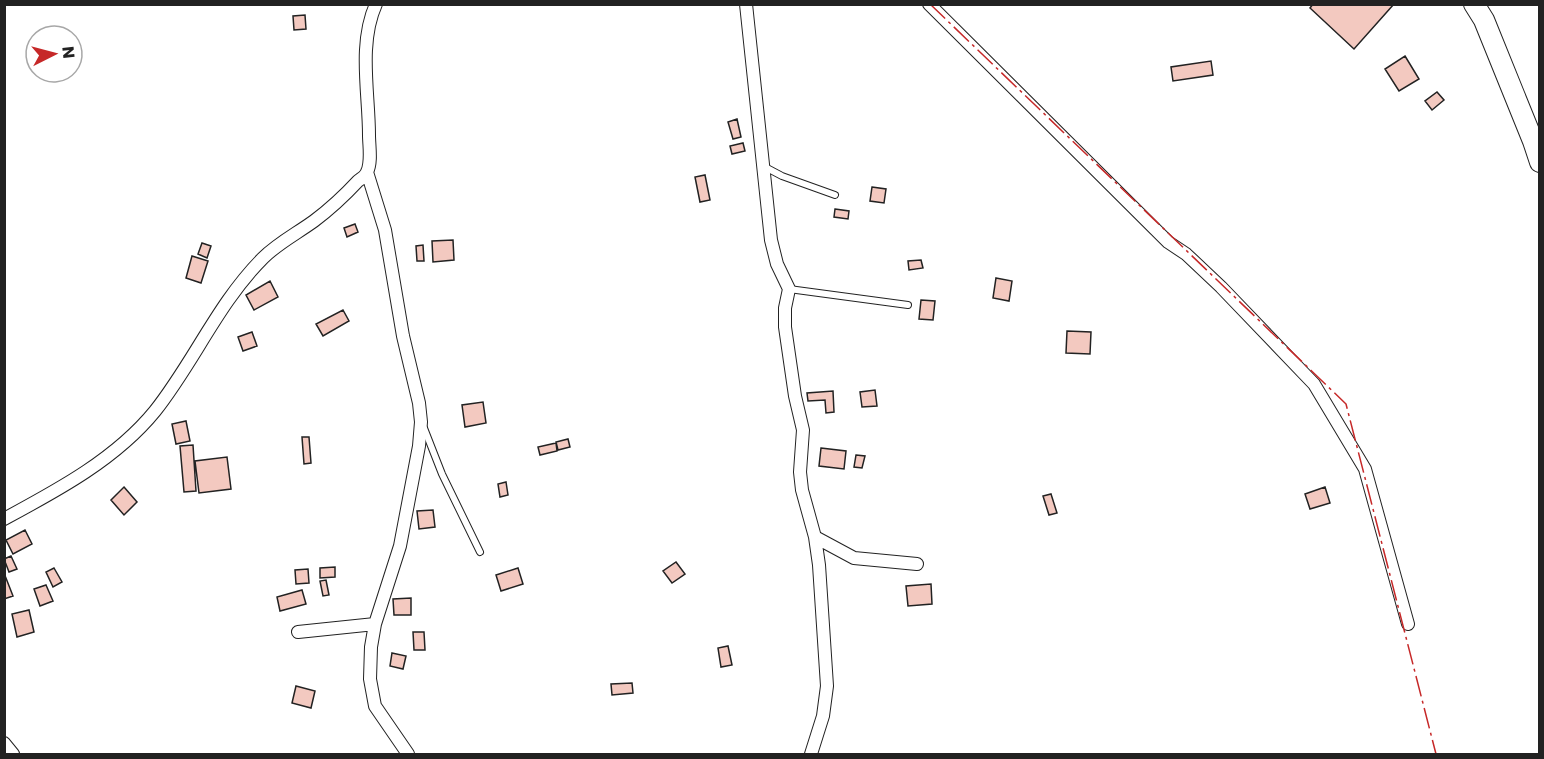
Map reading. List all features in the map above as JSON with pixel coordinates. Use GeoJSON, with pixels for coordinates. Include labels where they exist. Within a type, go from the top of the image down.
{"type":"FeatureCollection","features":[{"type":"Feature","properties":{"kind":"main road"},"geometry":{"type":"LineString","coordinates":[[1474,4],[1484,20],[1533,141],[1539,162]]}},
{"type":"Feature","properties":{"kind":"street"},"geometry":{"type":"LineString","coordinates":[[376,4],[370,23],[366,52],[369,135],[367,172],[385,230],[403,336],[419,403],[421,422],[419,446],[400,546],[375,624],[371,647],[370,679],[375,706],[408,754]]}},
{"type":"Feature","properties":{"kind":"street"},"geometry":{"type":"LineString","coordinates":[[746,4],[771,240],[777,264],[789,289],[785,308],[785,327],[795,396],[803,430],[800,472],[819,565],[827,686],[823,717],[811,754]]}},
{"type":"Feature","properties":{"kind":"street"},"geometry":{"type":"LineString","coordinates":[[929,4],[1168,242],[1186,254],[1221,287],[1314,384],[1365,469],[1408,624]]}},
{"type":"Feature","properties":{"kind":"street"},"geometry":{"type":"LineString","coordinates":[[4,519],[103,460],[145,423],[177,380],[235,289],[286,238],[323,213],[367,172]]}},
{"type":"Feature","properties":{"kind":"street"},"geometry":{"type":"LineString","coordinates":[[815,537],[854,558],[917,564]]}},
{"type":"Feature","properties":{"kind":"street"},"geometry":{"type":"LineString","coordinates":[[298,632],[375,624]]}},
{"type":"Feature","properties":{"kind":"street"},"geometry":{"type":"LineString","coordinates":[[4,743],[13,754]]}},
{"type":"Feature","properties":{"kind":"lane"},"geometry":{"type":"LineString","coordinates":[[765,167],[782,176],[836,195]]}},
{"type":"Feature","properties":{"kind":"lane"},"geometry":{"type":"LineString","coordinates":[[789,289],[908,305]]}},
{"type":"Feature","properties":{"kind":"lane"},"geometry":{"type":"LineString","coordinates":[[421,422],[442,474],[480,552]]}},
{"type":"Feature","properties":{"kind":"building"},"geometry":{"type":"Polygon","coordinates":[[[1313,4],[1394,4],[1354,49],[1310,8],[1313,4]]]}},
{"type":"Feature","properties":{"kind":"building"},"geometry":{"type":"Polygon","coordinates":[[[305,15],[306,29],[294,30],[293,16],[305,15]]]}},
{"type":"Feature","properties":{"kind":"building"},"geometry":{"type":"Polygon","coordinates":[[[1405,56],[1419,79],[1399,91],[1385,69],[1405,56]]]}},
{"type":"Feature","properties":{"kind":"building"},"geometry":{"type":"Polygon","coordinates":[[[1211,61],[1213,75],[1173,81],[1171,67],[1211,61]]]}},
{"type":"Feature","properties":{"kind":"building"},"geometry":{"type":"Polygon","coordinates":[[[1437,92],[1444,100],[1432,110],[1425,101],[1437,92]]]}},
{"type":"Feature","properties":{"kind":"building"},"geometry":{"type":"Polygon","coordinates":[[[737,119],[741,137],[733,139],[728,122],[737,119]]]}},
{"type":"Feature","properties":{"kind":"building"},"geometry":{"type":"Polygon","coordinates":[[[743,143],[745,151],[732,154],[730,146],[743,143]]]}},
{"type":"Feature","properties":{"kind":"building"},"geometry":{"type":"Polygon","coordinates":[[[705,175],[710,200],[700,202],[695,177],[705,175]]]}},
{"type":"Feature","properties":{"kind":"building"},"geometry":{"type":"Polygon","coordinates":[[[872,187],[886,189],[884,203],[870,201],[872,187]]]}},
{"type":"Feature","properties":{"kind":"building"},"geometry":{"type":"Polygon","coordinates":[[[835,209],[849,211],[848,219],[834,217],[835,209]]]}},
{"type":"Feature","properties":{"kind":"building"},"geometry":{"type":"Polygon","coordinates":[[[355,224],[358,232],[347,237],[344,228],[355,224]]]}},
{"type":"Feature","properties":{"kind":"building"},"geometry":{"type":"Polygon","coordinates":[[[453,240],[454,260],[433,262],[432,241],[453,240]]]}},
{"type":"Feature","properties":{"kind":"building"},"geometry":{"type":"Polygon","coordinates":[[[202,243],[211,246],[207,258],[198,254],[202,243]]]}},
{"type":"Feature","properties":{"kind":"building"},"geometry":{"type":"Polygon","coordinates":[[[423,245],[424,261],[417,261],[416,246],[423,245]]]}},
{"type":"Feature","properties":{"kind":"building"},"geometry":{"type":"Polygon","coordinates":[[[192,256],[208,261],[201,283],[186,278],[192,256]]]}},
{"type":"Feature","properties":{"kind":"building"},"geometry":{"type":"Polygon","coordinates":[[[921,260],[923,268],[909,270],[908,261],[921,260]]]}},
{"type":"Feature","properties":{"kind":"building"},"geometry":{"type":"Polygon","coordinates":[[[996,278],[1012,281],[1009,301],[993,298],[996,278]]]}},
{"type":"Feature","properties":{"kind":"building"},"geometry":{"type":"Polygon","coordinates":[[[270,281],[278,297],[254,310],[246,295],[270,281]]]}},
{"type":"Feature","properties":{"kind":"building"},"geometry":{"type":"Polygon","coordinates":[[[921,300],[935,301],[933,320],[919,319],[921,300]]]}},
{"type":"Feature","properties":{"kind":"building"},"geometry":{"type":"Polygon","coordinates":[[[343,310],[349,321],[323,336],[316,324],[343,310]]]}},
{"type":"Feature","properties":{"kind":"building"},"geometry":{"type":"Polygon","coordinates":[[[1067,331],[1091,332],[1090,354],[1066,353],[1067,331]]]}},
{"type":"Feature","properties":{"kind":"building"},"geometry":{"type":"Polygon","coordinates":[[[252,332],[257,346],[243,351],[238,337],[252,332]]]}},
{"type":"Feature","properties":{"kind":"building"},"geometry":{"type":"Polygon","coordinates":[[[875,390],[877,406],[862,407],[860,392],[875,390]]]}},
{"type":"Feature","properties":{"kind":"building"},"geometry":{"type":"Polygon","coordinates":[[[833,391],[834,412],[826,413],[825,400],[808,401],[807,393],[833,391]]]}},
{"type":"Feature","properties":{"kind":"building"},"geometry":{"type":"Polygon","coordinates":[[[483,402],[486,423],[465,427],[462,405],[483,402]]]}},
{"type":"Feature","properties":{"kind":"building"},"geometry":{"type":"Polygon","coordinates":[[[186,421],[190,441],[176,444],[172,424],[186,421]]]}},
{"type":"Feature","properties":{"kind":"building"},"geometry":{"type":"Polygon","coordinates":[[[302,437],[309,437],[311,463],[304,464],[302,437]]]}},
{"type":"Feature","properties":{"kind":"building"},"geometry":{"type":"Polygon","coordinates":[[[568,439],[570,447],[558,450],[556,442],[568,439]]]}},
{"type":"Feature","properties":{"kind":"building"},"geometry":{"type":"Polygon","coordinates":[[[556,443],[557,451],[540,455],[538,447],[556,443]]]}},
{"type":"Feature","properties":{"kind":"building"},"geometry":{"type":"Polygon","coordinates":[[[193,445],[196,491],[184,492],[180,446],[193,445]]]}},
{"type":"Feature","properties":{"kind":"building"},"geometry":{"type":"Polygon","coordinates":[[[821,448],[846,451],[844,469],[819,466],[821,448]]]}},
{"type":"Feature","properties":{"kind":"building"},"geometry":{"type":"Polygon","coordinates":[[[856,455],[865,456],[862,468],[854,467],[856,455]]]}},
{"type":"Feature","properties":{"kind":"building"},"geometry":{"type":"Polygon","coordinates":[[[227,457],[231,489],[199,493],[195,461],[227,457]]]}},
{"type":"Feature","properties":{"kind":"building"},"geometry":{"type":"Polygon","coordinates":[[[506,482],[508,495],[500,497],[498,484],[506,482]]]}},
{"type":"Feature","properties":{"kind":"building"},"geometry":{"type":"Polygon","coordinates":[[[124,487],[137,502],[124,515],[111,500],[124,487]]]}},
{"type":"Feature","properties":{"kind":"building"},"geometry":{"type":"Polygon","coordinates":[[[1325,487],[1330,503],[1310,509],[1305,494],[1325,487]]]}},
{"type":"Feature","properties":{"kind":"building"},"geometry":{"type":"Polygon","coordinates":[[[1051,494],[1057,513],[1049,515],[1043,496],[1051,494]]]}},
{"type":"Feature","properties":{"kind":"building"},"geometry":{"type":"Polygon","coordinates":[[[433,510],[435,527],[419,529],[417,511],[433,510]]]}},
{"type":"Feature","properties":{"kind":"building"},"geometry":{"type":"Polygon","coordinates":[[[25,530],[32,544],[13,554],[6,540],[25,530]]]}},
{"type":"Feature","properties":{"kind":"building"},"geometry":{"type":"Polygon","coordinates":[[[11,556],[17,569],[9,572],[4,559],[11,556]]]}},
{"type":"Feature","properties":{"kind":"building"},"geometry":{"type":"Polygon","coordinates":[[[676,562],[685,574],[672,583],[663,571],[676,562]]]}},
{"type":"Feature","properties":{"kind":"building"},"geometry":{"type":"Polygon","coordinates":[[[335,567],[335,577],[320,578],[320,568],[335,567]]]}},
{"type":"Feature","properties":{"kind":"building"},"geometry":{"type":"Polygon","coordinates":[[[54,568],[62,582],[53,587],[46,572],[54,568]]]}},
{"type":"Feature","properties":{"kind":"building"},"geometry":{"type":"Polygon","coordinates":[[[518,568],[523,584],[501,591],[496,575],[518,568]]]}},
{"type":"Feature","properties":{"kind":"building"},"geometry":{"type":"Polygon","coordinates":[[[308,569],[309,583],[296,584],[295,570],[308,569]]]}},
{"type":"Feature","properties":{"kind":"building"},"geometry":{"type":"Polygon","coordinates":[[[4,573],[13,596],[4,599],[4,573]]]}},
{"type":"Feature","properties":{"kind":"building"},"geometry":{"type":"Polygon","coordinates":[[[326,580],[329,595],[323,596],[320,581],[326,580]]]}},
{"type":"Feature","properties":{"kind":"building"},"geometry":{"type":"Polygon","coordinates":[[[931,584],[932,604],[908,606],[906,586],[931,584]]]}},
{"type":"Feature","properties":{"kind":"building"},"geometry":{"type":"Polygon","coordinates":[[[46,585],[53,601],[40,606],[34,589],[46,585]]]}},
{"type":"Feature","properties":{"kind":"building"},"geometry":{"type":"Polygon","coordinates":[[[302,590],[306,604],[280,611],[277,597],[302,590]]]}},
{"type":"Feature","properties":{"kind":"building"},"geometry":{"type":"Polygon","coordinates":[[[411,598],[411,615],[394,615],[393,599],[411,598]]]}},
{"type":"Feature","properties":{"kind":"building"},"geometry":{"type":"Polygon","coordinates":[[[29,610],[34,632],[17,637],[12,614],[29,610]]]}},
{"type":"Feature","properties":{"kind":"building"},"geometry":{"type":"Polygon","coordinates":[[[413,632],[424,632],[425,650],[414,650],[413,632]]]}},
{"type":"Feature","properties":{"kind":"building"},"geometry":{"type":"Polygon","coordinates":[[[728,646],[732,665],[721,667],[718,648],[728,646]]]}},
{"type":"Feature","properties":{"kind":"building"},"geometry":{"type":"Polygon","coordinates":[[[392,653],[406,656],[403,669],[390,666],[392,653]]]}},
{"type":"Feature","properties":{"kind":"building"},"geometry":{"type":"Polygon","coordinates":[[[632,683],[633,693],[612,695],[611,684],[632,683]]]}},
{"type":"Feature","properties":{"kind":"building"},"geometry":{"type":"Polygon","coordinates":[[[296,686],[315,691],[311,708],[292,703],[296,686]]]}},
{"type":"Feature","properties":{"kind":"power"},"geometry":{"type":"LineString","coordinates":[[930,4],[1346,404],[1436,754]]}}]}
